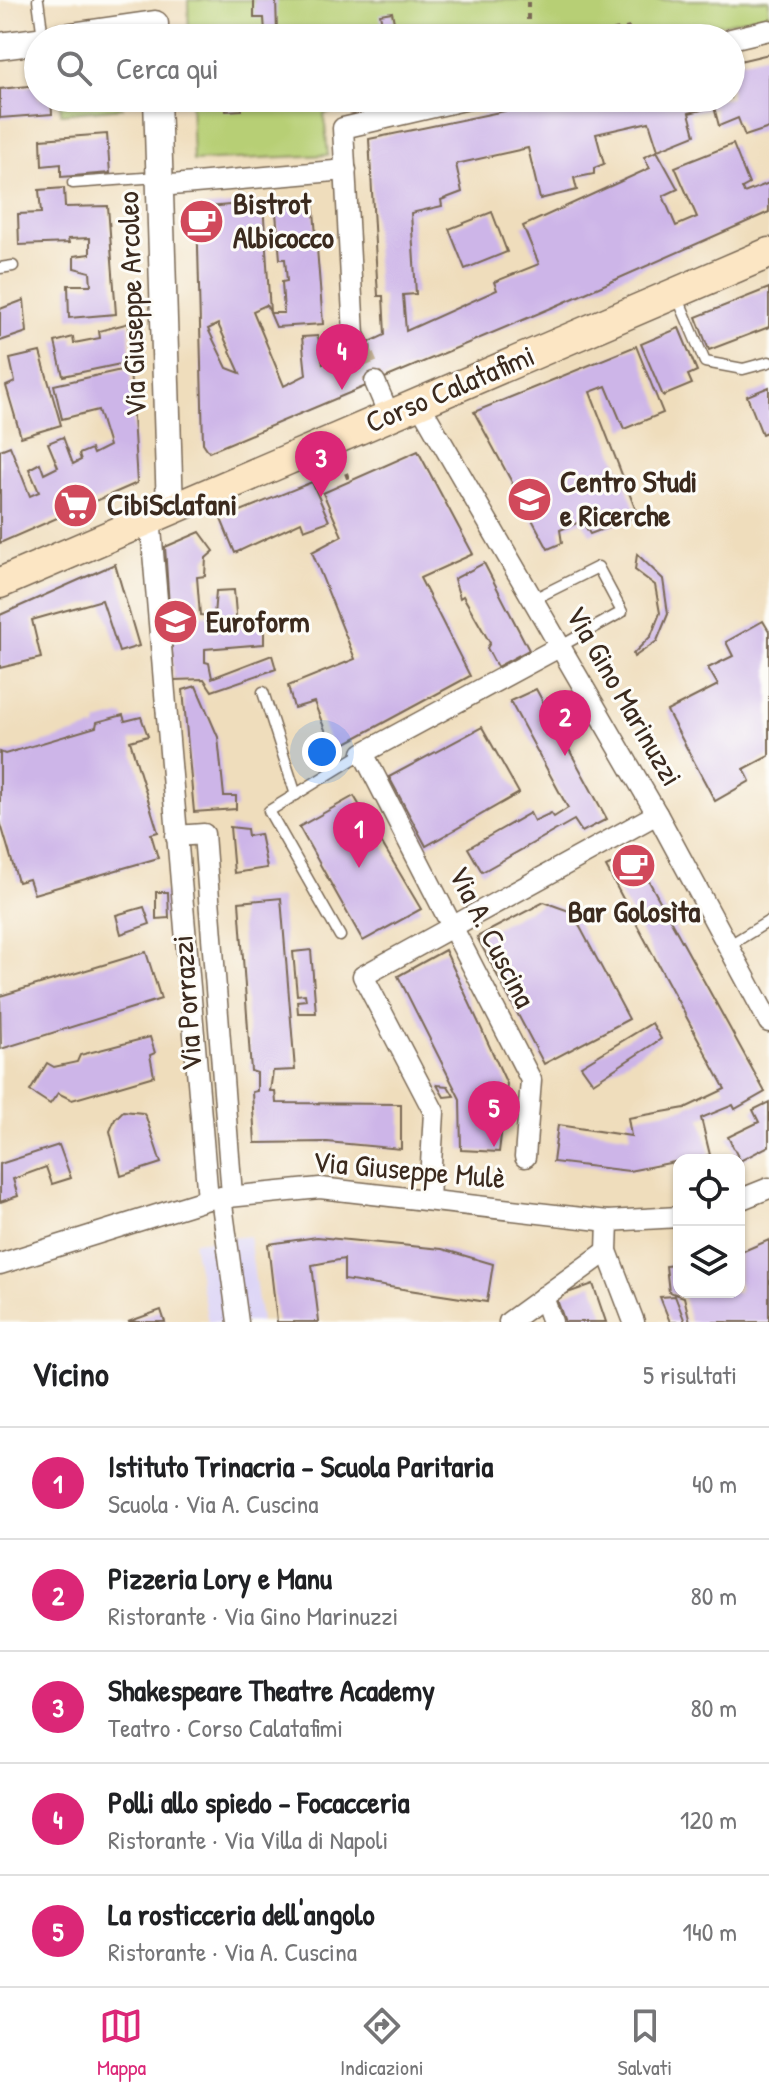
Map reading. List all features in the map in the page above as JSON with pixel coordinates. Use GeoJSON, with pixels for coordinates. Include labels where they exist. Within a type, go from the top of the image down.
{"type":"FeatureCollection","features":[{"type":"Feature","properties":{"kind":"main road","name":"Corso Calatafimi"},"geometry":{"type":"LineString","coordinates":[[0,583],[769,253]]}},
{"type":"Feature","properties":{"kind":"street"},"geometry":{"type":"LineString","coordinates":[[745,36],[769,30]]}},
{"type":"Feature","properties":{"kind":"street"},"geometry":{"type":"LineString","coordinates":[[0,46],[24,42]]}},
{"type":"Feature","properties":{"kind":"street","name":"Via Giuseppe Arcoleo"},"geometry":{"type":"LineString","coordinates":[[158,112],[160,513]]}},
{"type":"Feature","properties":{"kind":"street"},"geometry":{"type":"LineString","coordinates":[[360,347],[354,335],[341,119],[385,112]]}},
{"type":"Feature","properties":{"kind":"street"},"geometry":{"type":"LineString","coordinates":[[160,182],[346,170]]}},
{"type":"Feature","properties":{"kind":"street"},"geometry":{"type":"LineString","coordinates":[[375,382],[389,415]]}},
{"type":"Feature","properties":{"kind":"street","name":"Via Gino Marinuzzi"},"geometry":{"type":"LineString","coordinates":[[419,403],[657,814],[769,1022]]}},
{"type":"Feature","properties":{"kind":"street","name":"Via Porrazzi"},"geometry":{"type":"LineString","coordinates":[[160,513],[176,836],[220,1197]]}},
{"type":"Feature","properties":{"kind":"street"},"geometry":{"type":"LineString","coordinates":[[363,753],[561,646]]}},
{"type":"Feature","properties":{"kind":"street","name":"Via A. Cuscina"},"geometry":{"type":"LineString","coordinates":[[363,753],[531,1080],[525,1157]]}},
{"type":"Feature","properties":{"kind":"street"},"geometry":{"type":"LineString","coordinates":[[429,1199],[434,1112],[363,976],[657,814]]}},
{"type":"Feature","properties":{"kind":"street","name":"Via Porrazzi"},"geometry":{"type":"LineString","coordinates":[[176,836],[204,834],[220,1197]]}},
{"type":"Feature","properties":{"kind":"street","name":"Via Giuseppe Mulè"},"geometry":{"type":"LineString","coordinates":[[0,1264],[220,1197],[320,1188],[608,1221],[673,1217]]}},
{"type":"Feature","properties":{"kind":"street"},"geometry":{"type":"LineString","coordinates":[[745,1198],[769,1188]]}},
{"type":"Feature","properties":{"kind":"street"},"geometry":{"type":"LineString","coordinates":[[220,1197],[238,1322]]}},
{"type":"Feature","properties":{"kind":"street"},"geometry":{"type":"LineString","coordinates":[[608,1221],[607,1251],[634,1322]]}},
{"type":"Feature","properties":{"kind":"street"},"geometry":{"type":"LineString","coordinates":[[509,1322],[607,1251]]}},
{"type":"Feature","properties":{"kind":"street"},"geometry":{"type":"LineString","coordinates":[[543,1297],[552,1322]]}},
{"type":"Feature","properties":{"kind":"lane"},"geometry":{"type":"LineString","coordinates":[[38,0],[40,24]]}},
{"type":"Feature","properties":{"kind":"lane"},"geometry":{"type":"LineString","coordinates":[[73,183],[160,182]]}},
{"type":"Feature","properties":{"kind":"lane"},"geometry":{"type":"LineString","coordinates":[[0,268],[13,266]]}},
{"type":"Feature","properties":{"kind":"lane"},"geometry":{"type":"LineString","coordinates":[[675,293],[705,362],[743,369],[769,362]]}},
{"type":"Feature","properties":{"kind":"lane"},"geometry":{"type":"LineString","coordinates":[[534,599],[598,567],[622,612],[561,646]]}},
{"type":"Feature","properties":{"kind":"lane"},"geometry":{"type":"LineString","coordinates":[[263,692],[296,795]]}},
{"type":"Feature","properties":{"kind":"lane"},"geometry":{"type":"LineString","coordinates":[[340,936],[269,811],[363,753]]}},
{"type":"Feature","properties":{"kind":"lane"},"geometry":{"type":"LineString","coordinates":[[728,946],[769,921]]}},
{"type":"Feature","properties":{"kind":"path"},"geometry":{"type":"LineString","coordinates":[[528,0],[528,24]]}},
{"type":"Feature","properties":{"kind":"path"},"geometry":{"type":"LineString","coordinates":[[339,112],[341,119]]}},
{"type":"Feature","properties":{"kind":"path"},"geometry":{"type":"LineString","coordinates":[[346,473],[349,481]]}},
{"type":"Feature","properties":{"kind":"shaded area"},"geometry":{"type":"Polygon","coordinates":[[[249,1236],[261,1322],[208,1322],[193,1242],[249,1236]]]}},
{"type":"Feature","properties":{"kind":"green space"},"geometry":{"type":"Polygon","coordinates":[[[188,0],[769,0],[769,14],[723,24],[189,24],[188,0]]]}},
{"type":"Feature","properties":{"kind":"green space"},"geometry":{"type":"Polygon","coordinates":[[[191,112],[332,112],[324,114],[328,155],[193,161],[191,112]]]}},
{"type":"Feature","properties":{"kind":"building"},"geometry":{"type":"Polygon","coordinates":[[[254,0],[276,0],[277,24],[264,24],[264,18],[254,18],[254,0]]]}},
{"type":"Feature","properties":{"kind":"building"},"geometry":{"type":"Polygon","coordinates":[[[392,12],[394,24],[382,24],[380,14],[392,12]]]}},
{"type":"Feature","properties":{"kind":"building"},"geometry":{"type":"Polygon","coordinates":[[[769,54],[769,128],[745,136],[738,118],[719,126],[715,112],[745,112],[745,60],[769,54]]]}},
{"type":"Feature","properties":{"kind":"building"},"geometry":{"type":"Polygon","coordinates":[[[24,86],[24,112],[52,114],[0,118],[0,89],[24,86]]]}},
{"type":"Feature","properties":{"kind":"building"},"geometry":{"type":"Polygon","coordinates":[[[499,112],[693,112],[689,113],[695,135],[658,150],[649,122],[596,134],[604,164],[594,168],[594,174],[574,178],[577,190],[540,199],[528,148],[456,164],[462,192],[441,200],[442,206],[411,213],[416,294],[403,295],[406,331],[497,290],[494,282],[539,264],[523,226],[650,168],[644,157],[657,151],[678,189],[663,196],[676,226],[697,217],[675,167],[733,144],[749,184],[742,188],[744,193],[769,183],[769,212],[556,306],[209,452],[203,443],[197,208],[263,202],[270,312],[266,305],[253,311],[284,386],[306,375],[302,337],[318,336],[323,364],[385,335],[383,296],[378,296],[369,139],[499,112]],[[218,324],[208,329],[227,368],[240,373],[218,324]]]}},
{"type":"Feature","properties":{"kind":"building"},"geometry":{"type":"Polygon","coordinates":[[[107,134],[110,173],[61,177],[61,164],[42,166],[41,139],[107,134]]]}},
{"type":"Feature","properties":{"kind":"building"},"geometry":{"type":"Polygon","coordinates":[[[64,188],[65,207],[108,206],[116,314],[69,318],[68,285],[91,285],[90,272],[74,268],[74,256],[90,254],[90,238],[68,239],[69,243],[19,245],[18,214],[41,213],[39,190],[64,188]]]}},
{"type":"Feature","properties":{"kind":"building"},"geometry":{"type":"Polygon","coordinates":[[[313,198],[323,324],[276,327],[270,313],[284,313],[282,282],[287,281],[285,259],[280,259],[275,201],[313,198]]]}},
{"type":"Feature","properties":{"kind":"building"},"geometry":{"type":"Polygon","coordinates":[[[492,212],[507,252],[465,269],[449,229],[492,212]]]}},
{"type":"Feature","properties":{"kind":"building"},"geometry":{"type":"Polygon","coordinates":[[[769,288],[769,327],[709,350],[696,317],[769,288]]]}},
{"type":"Feature","properties":{"kind":"building"},"geometry":{"type":"Polygon","coordinates":[[[24,300],[27,332],[0,341],[0,309],[24,300]]]}},
{"type":"Feature","properties":{"kind":"building"},"geometry":{"type":"Polygon","coordinates":[[[129,323],[130,362],[63,376],[55,342],[73,337],[74,343],[100,338],[99,331],[129,323]]]}},
{"type":"Feature","properties":{"kind":"building"},"geometry":{"type":"Polygon","coordinates":[[[679,328],[697,371],[688,375],[692,384],[663,396],[641,344],[679,328]]]}},
{"type":"Feature","properties":{"kind":"building"},"geometry":{"type":"Polygon","coordinates":[[[636,346],[663,413],[624,429],[606,386],[590,392],[638,516],[590,534],[582,521],[560,530],[562,543],[548,549],[474,412],[636,346]]]}},
{"type":"Feature","properties":{"kind":"building"},"geometry":{"type":"Polygon","coordinates":[[[40,352],[61,425],[21,437],[6,386],[15,382],[10,359],[40,352]]]}},
{"type":"Feature","properties":{"kind":"building"},"geometry":{"type":"Polygon","coordinates":[[[130,368],[137,483],[0,543],[0,450],[10,446],[30,496],[39,492],[29,469],[40,463],[44,474],[58,467],[48,443],[63,437],[73,464],[81,460],[79,454],[91,449],[93,454],[109,446],[98,410],[62,419],[54,385],[130,368]]]}},
{"type":"Feature","properties":{"kind":"building"},"geometry":{"type":"Polygon","coordinates":[[[769,387],[769,431],[762,434],[747,396],[769,387]]]}},
{"type":"Feature","properties":{"kind":"building"},"geometry":{"type":"Polygon","coordinates":[[[418,451],[473,554],[420,578],[470,676],[333,750],[314,702],[294,708],[288,686],[355,659],[312,552],[342,536],[323,493],[418,451]]]}},
{"type":"Feature","properties":{"kind":"building"},"geometry":{"type":"Polygon","coordinates":[[[312,482],[329,521],[304,530],[301,522],[235,553],[221,519],[312,482]]]}},
{"type":"Feature","properties":{"kind":"building"},"geometry":{"type":"Polygon","coordinates":[[[200,532],[214,551],[206,558],[205,576],[197,577],[200,615],[214,616],[216,591],[234,590],[237,626],[264,626],[264,644],[205,649],[205,662],[209,663],[212,678],[272,655],[276,669],[212,691],[204,679],[174,680],[165,547],[200,532]]]}},
{"type":"Feature","properties":{"kind":"building"},"geometry":{"type":"Polygon","coordinates":[[[637,554],[663,579],[668,614],[657,641],[634,657],[633,654],[651,636],[660,613],[655,585],[635,570],[637,554]]]}},
{"type":"Feature","properties":{"kind":"building"},"geometry":{"type":"Polygon","coordinates":[[[484,563],[529,650],[497,667],[487,648],[490,643],[463,596],[460,598],[454,579],[484,563]]]}},
{"type":"Feature","properties":{"kind":"building"},"geometry":{"type":"Polygon","coordinates":[[[115,564],[139,646],[119,652],[102,600],[32,620],[41,658],[0,668],[0,615],[115,564]]]}},
{"type":"Feature","properties":{"kind":"building"},"geometry":{"type":"Polygon","coordinates":[[[763,621],[769,631],[769,756],[744,769],[750,781],[715,801],[667,711],[718,685],[708,668],[733,656],[726,642],[763,621]]]}},
{"type":"Feature","properties":{"kind":"building"},"geometry":{"type":"Polygon","coordinates":[[[196,686],[218,737],[224,796],[236,796],[236,809],[194,812],[183,690],[196,686]]]}},
{"type":"Feature","properties":{"kind":"building"},"geometry":{"type":"Polygon","coordinates":[[[536,689],[607,819],[582,832],[574,820],[482,872],[468,848],[530,813],[534,821],[551,813],[554,817],[568,808],[510,701],[536,689]]]}},
{"type":"Feature","properties":{"kind":"building"},"geometry":{"type":"Polygon","coordinates":[[[123,715],[125,721],[141,717],[148,736],[130,741],[158,832],[151,834],[158,858],[34,894],[29,879],[18,882],[0,821],[0,752],[5,754],[96,727],[97,722],[123,715]]]}},
{"type":"Feature","properties":{"kind":"building"},"geometry":{"type":"Polygon","coordinates":[[[482,727],[519,793],[426,846],[389,777],[482,727]]]}},
{"type":"Feature","properties":{"kind":"building"},"geometry":{"type":"Polygon","coordinates":[[[354,796],[421,909],[363,941],[299,827],[354,796]]]}},
{"type":"Feature","properties":{"kind":"building"},"geometry":{"type":"Polygon","coordinates":[[[230,827],[247,829],[248,836],[260,834],[267,868],[234,873],[230,827]]]}},
{"type":"Feature","properties":{"kind":"building"},"geometry":{"type":"Polygon","coordinates":[[[634,854],[765,1092],[735,1109],[733,1105],[701,1118],[710,1154],[673,1154],[673,1162],[629,1171],[553,1162],[558,1125],[631,1136],[628,1118],[685,1108],[725,1089],[606,867],[634,854]]]}},
{"type":"Feature","properties":{"kind":"building"},"geometry":{"type":"Polygon","coordinates":[[[156,892],[168,892],[169,918],[156,919],[156,892]]]}},
{"type":"Feature","properties":{"kind":"building"},"geometry":{"type":"Polygon","coordinates":[[[281,898],[295,1070],[273,1071],[270,1091],[275,1091],[276,1103],[401,1104],[401,1149],[327,1142],[255,1143],[252,1092],[257,1091],[257,1073],[251,1071],[239,902],[281,898]]]}},
{"type":"Feature","properties":{"kind":"building"},"geometry":{"type":"Polygon","coordinates":[[[544,902],[572,912],[629,1019],[544,1064],[477,937],[544,902]]]}},
{"type":"Feature","properties":{"kind":"building"},"geometry":{"type":"Polygon","coordinates":[[[144,907],[150,924],[121,934],[116,915],[144,907]]]}},
{"type":"Feature","properties":{"kind":"building"},"geometry":{"type":"Polygon","coordinates":[[[311,950],[316,1013],[298,1013],[297,1001],[306,1000],[305,994],[297,995],[293,952],[311,950]]]}},
{"type":"Feature","properties":{"kind":"building"},"geometry":{"type":"Polygon","coordinates":[[[445,950],[507,1084],[499,1152],[461,1150],[460,1099],[398,976],[445,950]]]}},
{"type":"Feature","properties":{"kind":"building"},"geometry":{"type":"Polygon","coordinates":[[[146,952],[161,999],[1,1049],[0,996],[146,952]]]}},
{"type":"Feature","properties":{"kind":"building"},"geometry":{"type":"Polygon","coordinates":[[[652,1023],[661,1039],[593,1083],[581,1066],[652,1023]]]}},
{"type":"Feature","properties":{"kind":"building"},"geometry":{"type":"Polygon","coordinates":[[[150,1037],[155,1053],[150,1055],[154,1076],[72,1100],[58,1093],[50,1104],[30,1091],[47,1063],[54,1067],[77,1062],[80,1055],[150,1037]]]}},
{"type":"Feature","properties":{"kind":"building"},"geometry":{"type":"Polygon","coordinates":[[[437,1085],[448,1086],[454,1096],[444,1097],[437,1085]]]}},
{"type":"Feature","properties":{"kind":"building"},"geometry":{"type":"Polygon","coordinates":[[[769,1102],[769,1146],[745,1158],[745,1154],[736,1154],[728,1137],[759,1122],[753,1110],[769,1102]]]}},
{"type":"Feature","properties":{"kind":"building"},"geometry":{"type":"Polygon","coordinates":[[[123,1111],[143,1113],[146,1117],[161,1163],[121,1176],[110,1131],[123,1111]]]}},
{"type":"Feature","properties":{"kind":"building"},"geometry":{"type":"Polygon","coordinates":[[[59,1145],[71,1178],[52,1184],[46,1167],[13,1179],[18,1196],[0,1202],[0,1164],[59,1145]]]}},
{"type":"Feature","properties":{"kind":"building"},"geometry":{"type":"Polygon","coordinates":[[[317,1237],[442,1249],[493,1264],[487,1302],[344,1280],[344,1259],[312,1265],[319,1322],[277,1322],[268,1244],[317,1237]]]}},
{"type":"Feature","properties":{"kind":"building"},"geometry":{"type":"Polygon","coordinates":[[[769,1240],[769,1322],[690,1322],[684,1298],[745,1298],[745,1250],[769,1240]]]}},
{"type":"Feature","properties":{"kind":"building"},"geometry":{"type":"Polygon","coordinates":[[[673,1265],[673,1293],[669,1292],[666,1266],[673,1265]]]}},
{"type":"Feature","properties":{"kind":"building"},"geometry":{"type":"Polygon","coordinates":[[[593,1284],[606,1322],[565,1322],[556,1297],[593,1284]]]}},
{"type":"Feature","properties":{"kind":"building"},"geometry":{"type":"Polygon","coordinates":[[[660,1297],[676,1298],[685,1322],[670,1322],[660,1297]]]}},
{"type":"Feature","properties":{"kind":"building"},"geometry":{"type":"Polygon","coordinates":[[[161,1310],[165,1322],[128,1322],[161,1310]]]}},
{"type":"Feature","properties":{"kind":"tunnel"},"geometry":{"type":"LineString","coordinates":[[360,347],[375,382]]}},
{"type":"Feature","properties":{"kind":"place","name":"Bistrot Albicocco"},"geometry":{"type":"Point","coordinates":[202,221]}},
{"type":"Feature","properties":{"kind":"place","name":"Polli allo spiedo - Focacceria"},"geometry":{"type":"Point","coordinates":[342,390]}},
{"type":"Feature","properties":{"kind":"place","name":"Shakespeare Theatre Academy"},"geometry":{"type":"Point","coordinates":[321,497]}},
{"type":"Feature","properties":{"kind":"place","name":"Centro Studi e Ricerche"},"geometry":{"type":"Point","coordinates":[529,499]}},
{"type":"Feature","properties":{"kind":"place","name":"CibiSclafani"},"geometry":{"type":"Point","coordinates":[76,505]}},
{"type":"Feature","properties":{"kind":"place","name":"Euroform"},"geometry":{"type":"Point","coordinates":[175,622]}},
{"type":"Feature","properties":{"kind":"place","name":"Pizzeria Lory e Manu"},"geometry":{"type":"Point","coordinates":[565,756]}},
{"type":"Feature","properties":{"kind":"place","name":"Bar Golosìta"},"geometry":{"type":"Point","coordinates":[634,866]}},
{"type":"Feature","properties":{"kind":"place","name":"Istituto Trinacria - Scuola Paritaria"},"geometry":{"type":"Point","coordinates":[359,868]}},
{"type":"Feature","properties":{"kind":"place","name":"La rosticceria dell'angolo"},"geometry":{"type":"Point","coordinates":[494,1147]}}]}
